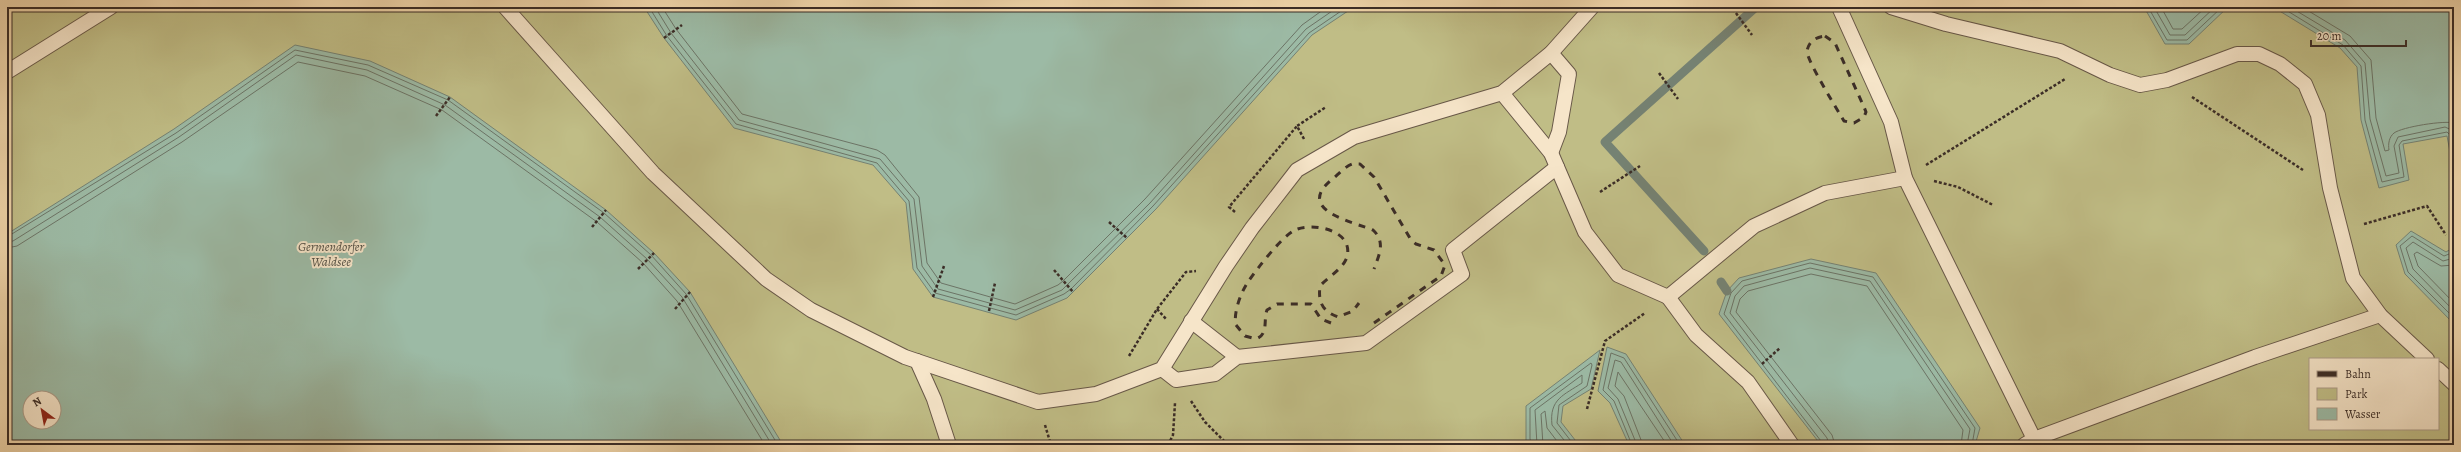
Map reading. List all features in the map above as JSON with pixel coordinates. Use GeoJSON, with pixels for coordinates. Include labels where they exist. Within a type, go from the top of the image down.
{"type":"FeatureCollection","features":[{"type":"Feature","properties":{"kind":"lane"},"geometry":{"type":"LineString","coordinates":[[7,72],[111,7]]}},
{"type":"Feature","properties":{"kind":"lane"},"geometry":{"type":"LineString","coordinates":[[505,7],[653,173],[766,279],[830,320],[918,361],[1038,402],[1096,394],[1162,369],[1226,266],[1252,228],[1297,170],[1315,158],[1354,137],[1502,93],[1551,53],[1592,7]]}},
{"type":"Feature","properties":{"kind":"lane"},"geometry":{"type":"LineString","coordinates":[[1839,7],[1891,122],[1905,178],[2031,443],[2255,357],[2380,315]]}},
{"type":"Feature","properties":{"kind":"lane"},"geometry":{"type":"LineString","coordinates":[[1891,7],[1946,24],[2060,51],[2140,85],[2167,80],[2237,54],[2259,54],[2280,64],[2305,84],[2318,115],[2330,188],[2354,278],[2380,315],[2426,358]]}},
{"type":"Feature","properties":{"kind":"lane"},"geometry":{"type":"LineString","coordinates":[[1551,53],[1569,74],[1559,132],[1551,153]]}},
{"type":"Feature","properties":{"kind":"lane"},"geometry":{"type":"LineString","coordinates":[[1502,93],[1551,153],[1585,232],[1618,275],[1668,297],[1696,335],[1748,382],[1792,445]]}},
{"type":"Feature","properties":{"kind":"lane"},"geometry":{"type":"LineString","coordinates":[[1162,369],[1176,380],[1215,374],[1237,356],[1366,343],[1462,274],[1453,250],[1557,168]]}},
{"type":"Feature","properties":{"kind":"lane"},"geometry":{"type":"LineString","coordinates":[[1668,297],[1754,226],[1825,193],[1905,178]]}},
{"type":"Feature","properties":{"kind":"lane"},"geometry":{"type":"LineString","coordinates":[[1191,321],[1237,356]]}},
{"type":"Feature","properties":{"kind":"lane"},"geometry":{"type":"LineString","coordinates":[[918,361],[949,445]]}},
{"type":"Feature","properties":{"kind":"lane"},"geometry":{"type":"LineString","coordinates":[[2439,370],[2454,384]]}},
{"type":"Feature","properties":{"kind":"path"},"geometry":{"type":"LineString","coordinates":[[1733,9],[1752,35]]}},
{"type":"Feature","properties":{"kind":"path"},"geometry":{"type":"LineString","coordinates":[[664,38],[682,25]]}},
{"type":"Feature","properties":{"kind":"path"},"geometry":{"type":"LineString","coordinates":[[1905,178],[2088,64]]}},
{"type":"Feature","properties":{"kind":"path"},"geometry":{"type":"LineString","coordinates":[[1659,73],[1678,99]]}},
{"type":"Feature","properties":{"kind":"path"},"geometry":{"type":"LineString","coordinates":[[2167,80],[2330,188]]}},
{"type":"Feature","properties":{"kind":"path"},"geometry":{"type":"LineString","coordinates":[[436,116],[450,97]]}},
{"type":"Feature","properties":{"kind":"path"},"geometry":{"type":"LineString","coordinates":[[1252,228],[1229,207],[1297,126],[1326,107]]}},
{"type":"Feature","properties":{"kind":"path"},"geometry":{"type":"LineString","coordinates":[[1297,126],[1315,158]]}},
{"type":"Feature","properties":{"kind":"path"},"geometry":{"type":"LineString","coordinates":[[1600,192],[1640,166]]}},
{"type":"Feature","properties":{"kind":"path"},"geometry":{"type":"LineString","coordinates":[[1905,178],[1958,187],[1993,205]]}},
{"type":"Feature","properties":{"kind":"path"},"geometry":{"type":"LineString","coordinates":[[2341,231],[2427,206],[2446,235]]}},
{"type":"Feature","properties":{"kind":"path"},"geometry":{"type":"LineString","coordinates":[[592,227],[606,210]]}},
{"type":"Feature","properties":{"kind":"path"},"geometry":{"type":"LineString","coordinates":[[1109,222],[1127,238]]}},
{"type":"Feature","properties":{"kind":"path"},"geometry":{"type":"LineString","coordinates":[[638,269],[654,253]]}},
{"type":"Feature","properties":{"kind":"path"},"geometry":{"type":"LineString","coordinates":[[933,297],[944,266]]}},
{"type":"Feature","properties":{"kind":"path"},"geometry":{"type":"LineString","coordinates":[[1116,386],[1130,352],[1157,309],[1186,272],[1226,266]]}},
{"type":"Feature","properties":{"kind":"path"},"geometry":{"type":"LineString","coordinates":[[1054,270],[1074,292]]}},
{"type":"Feature","properties":{"kind":"path"},"geometry":{"type":"LineString","coordinates":[[989,311],[995,283]]}},
{"type":"Feature","properties":{"kind":"path"},"geometry":{"type":"LineString","coordinates":[[675,309],[690,292]]}},
{"type":"Feature","properties":{"kind":"path"},"geometry":{"type":"LineString","coordinates":[[1587,409],[1606,341],[1668,297]]}},
{"type":"Feature","properties":{"kind":"path"},"geometry":{"type":"LineString","coordinates":[[1760,367],[1780,348]]}},
{"type":"Feature","properties":{"kind":"path"},"geometry":{"type":"LineString","coordinates":[[1168,445],[1172,435],[1176,380]]}},
{"type":"Feature","properties":{"kind":"path"},"geometry":{"type":"LineString","coordinates":[[1176,380],[1205,422],[1228,445]]}},
{"type":"Feature","properties":{"kind":"green space"},"geometry":{"type":"Polygon","coordinates":[[[7,7],[2454,7],[2454,445],[7,445],[7,7]]]}},
{"type":"Feature","properties":{"kind":"water"},"geometry":{"type":"Polygon","coordinates":[[[644,7],[1354,7],[1312,35],[1156,209],[1067,298],[1016,320],[933,297],[913,269],[906,203],[873,165],[734,128],[664,38],[644,7]]]}},
{"type":"Feature","properties":{"kind":"water"},"geometry":{"type":"Polygon","coordinates":[[[2144,7],[2228,7],[2189,44],[2165,44],[2144,7]]]}},
{"type":"Feature","properties":{"kind":"water"},"geometry":{"type":"Polygon","coordinates":[[[2273,7],[2454,7],[2454,173],[2447,136],[2403,144],[2409,180],[2379,188],[2361,120],[2357,67],[2340,48],[2273,7]]]}},
{"type":"Feature","properties":{"kind":"water","name":"Germendorfer Waldsee"},"geometry":{"type":"Polygon","coordinates":[[[295,45],[370,61],[450,97],[606,210],[654,253],[690,292],[783,445],[7,445],[7,234],[174,129],[295,45]]]}},
{"type":"Feature","properties":{"kind":"water"},"geometry":{"type":"Polygon","coordinates":[[[2411,231],[2446,252],[2454,247],[2454,324],[2405,274],[2396,245],[2411,231]]]}},
{"type":"Feature","properties":{"kind":"water"},"geometry":{"type":"Polygon","coordinates":[[[1811,259],[1876,273],[1980,428],[1975,445],[1821,445],[1719,314],[1727,291],[1739,278],[1811,259]]]}},
{"type":"Feature","properties":{"kind":"water"},"geometry":{"type":"Polygon","coordinates":[[[1607,347],[1626,354],[1685,445],[1629,445],[1610,403],[1598,391],[1607,347]]]}},
{"type":"Feature","properties":{"kind":"water"},"geometry":{"type":"Polygon","coordinates":[[[1600,350],[1591,389],[1563,406],[1561,422],[1579,445],[1529,445],[1526,441],[1526,406],[1600,350]]]}},
{"type":"Feature","properties":{"kind":"waterway"},"geometry":{"type":"LineString","coordinates":[[1704,251],[1605,142],[1756,7]]}},
{"type":"Feature","properties":{"kind":"waterway"},"geometry":{"type":"LineString","coordinates":[[1721,282],[1727,291]]}},
{"type":"Feature","properties":{"kind":"railway"},"geometry":{"type":"LineString","coordinates":[[1825,36],[1835,43],[1866,112],[1864,117],[1854,123],[1844,121],[1808,56],[1807,51],[1811,42],[1819,37],[1825,36]]}},
{"type":"Feature","properties":{"kind":"railway"},"geometry":{"type":"LineString","coordinates":[[1374,269],[1380,249],[1377,235],[1373,230],[1332,214],[1324,208],[1320,200],[1321,191],[1343,169],[1352,164],[1360,164],[1374,177],[1411,240],[1416,244],[1434,250],[1445,265],[1441,276],[1374,323]]}},
{"type":"Feature","properties":{"kind":"railway"},"geometry":{"type":"LineString","coordinates":[[1331,323],[1321,319],[1311,304],[1277,304],[1267,310],[1264,331],[1260,337],[1256,339],[1245,336],[1236,325],[1235,320],[1237,309],[1245,286],[1270,253],[1290,233],[1303,228],[1321,228],[1338,234],[1344,240],[1348,248],[1347,257],[1339,269],[1320,286],[1320,297],[1322,305],[1325,309],[1338,317],[1353,311],[1359,303]]}}]}
